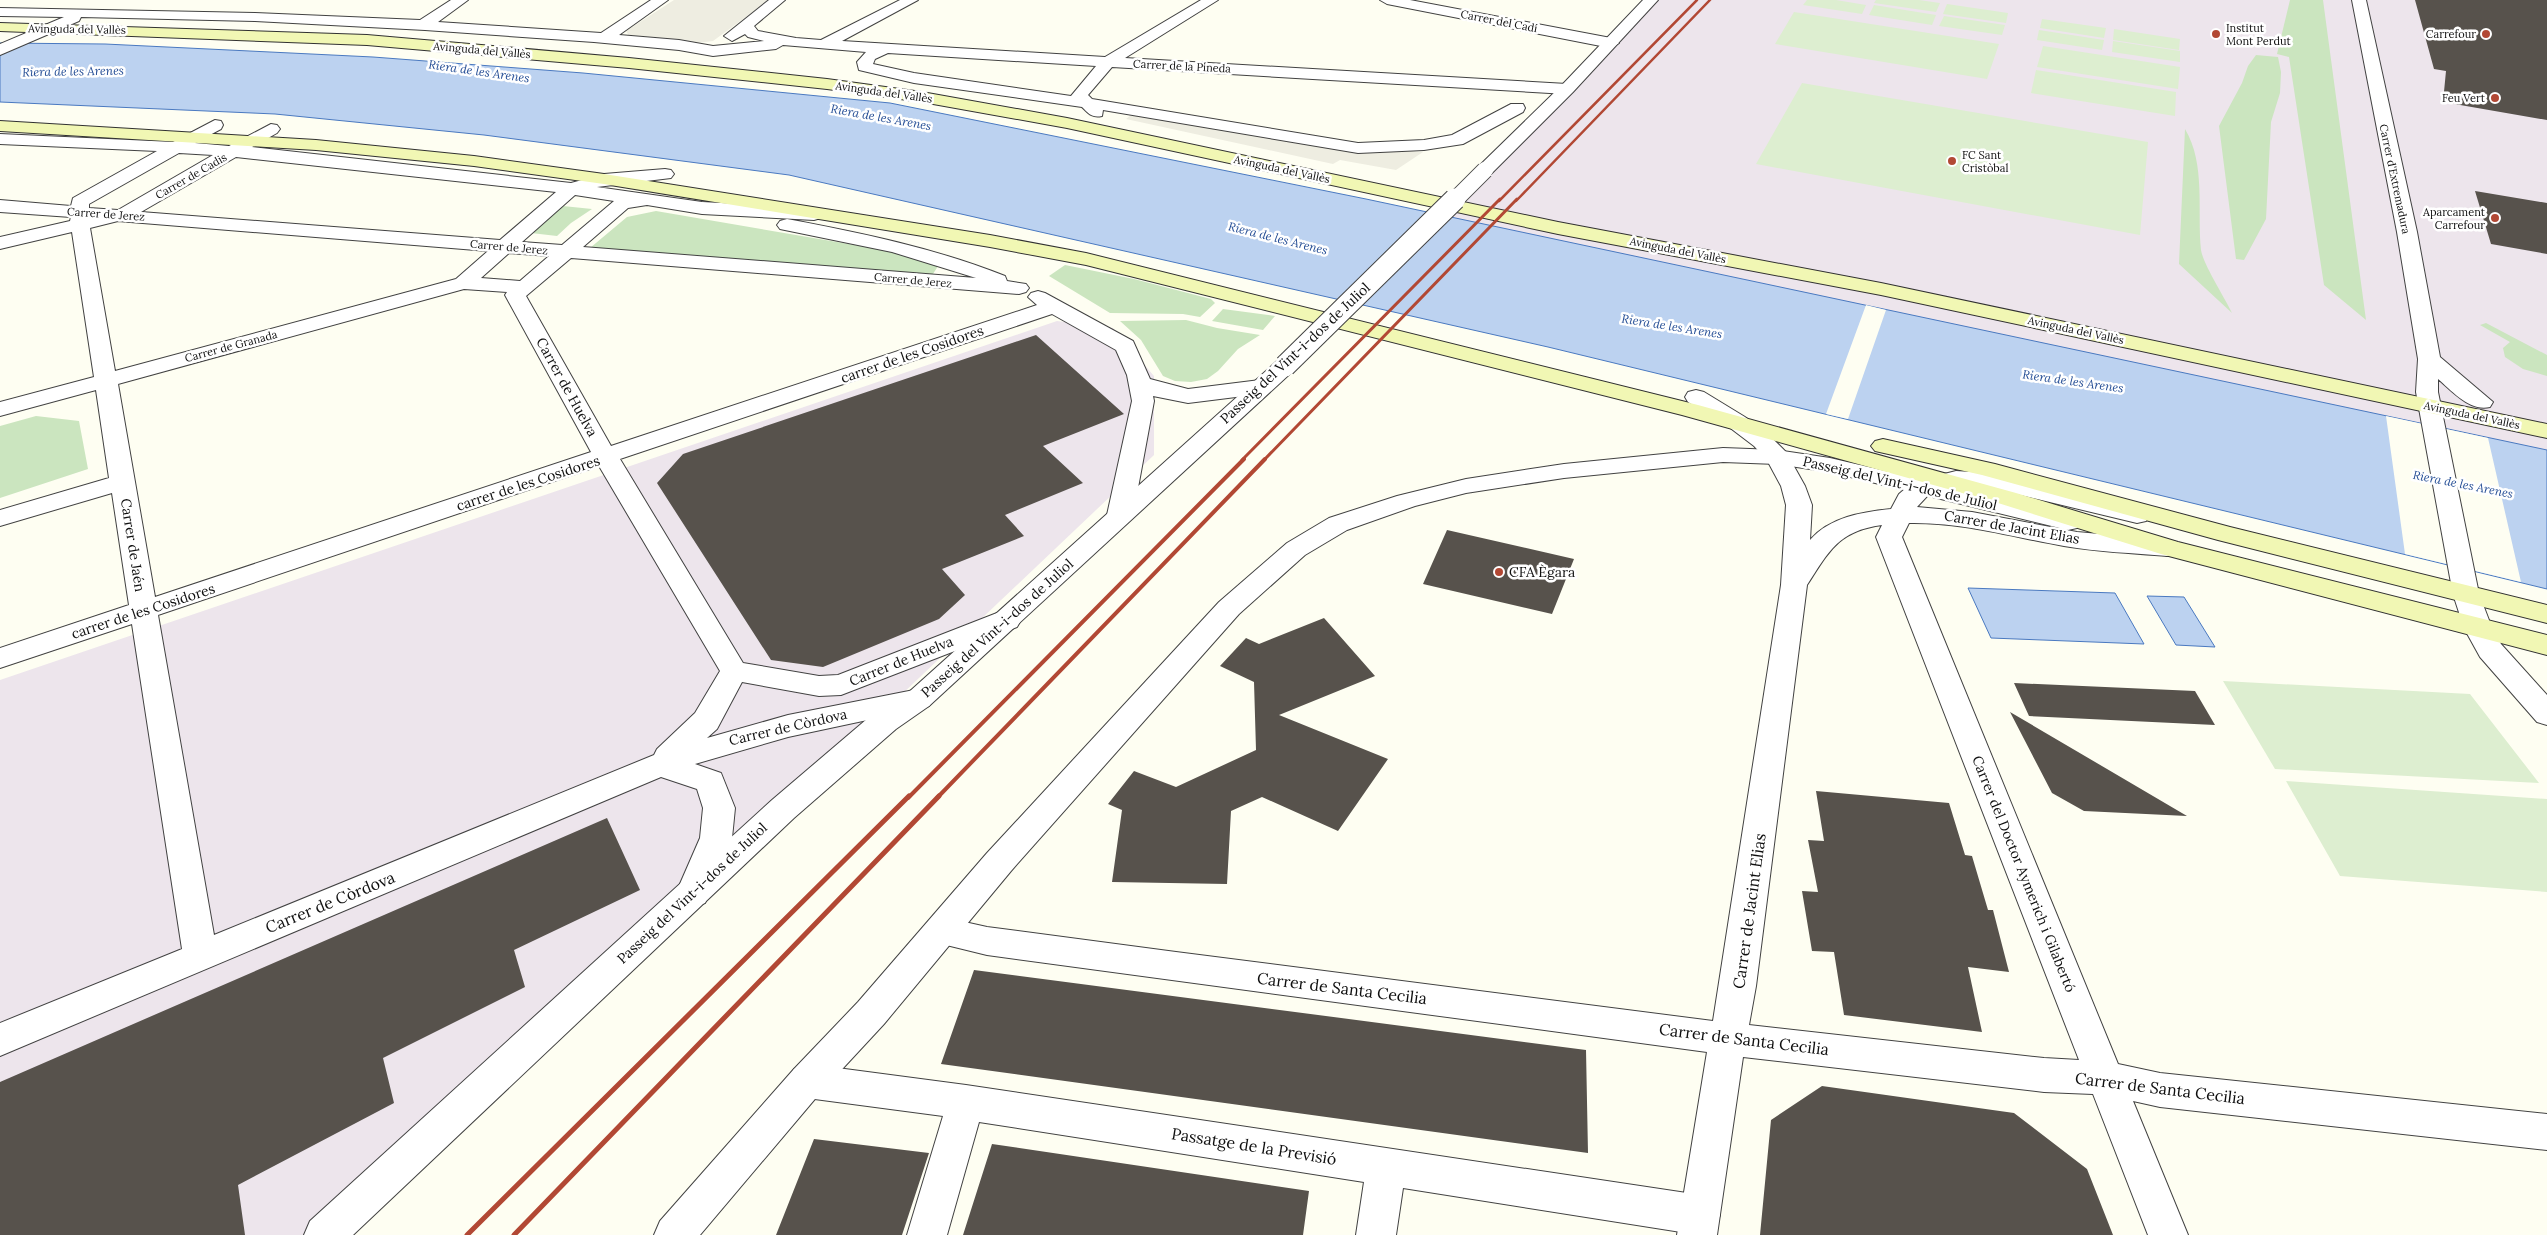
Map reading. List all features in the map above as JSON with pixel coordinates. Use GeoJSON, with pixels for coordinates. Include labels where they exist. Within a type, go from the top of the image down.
{"type":"FeatureCollection","features":[{"type":"Feature","properties":{"kind":"main road","name":"Avinguda del Vallès"},"geometry":{"type":"LineString","coordinates":[[0,19],[379,32],[698,59],[931,88],[1084,110],[1112,123],[1392,183],[1881,277],[2430,406],[2482,402],[2547,416]]}},
{"type":"Feature","properties":{"kind":"main road","name":"Avinguda del Vallès"},"geometry":{"type":"LineString","coordinates":[[0,27],[367,40],[629,63],[870,89],[1049,120],[1558,228],[1881,289],[2547,432]]}},
{"type":"Feature","properties":{"kind":"main road"},"geometry":{"type":"LineString","coordinates":[[0,114],[271,129],[487,150],[665,174],[910,214],[1094,251],[1245,286],[1696,397],[1831,435],[1986,469],[2227,534],[2465,585],[2547,614]]}},
{"type":"Feature","properties":{"kind":"main road"},"geometry":{"type":"LineString","coordinates":[[0,126],[253,140],[474,161],[604,179],[990,241],[1142,272],[1736,422],[1932,483]]}},
{"type":"Feature","properties":{"kind":"main road"},"geometry":{"type":"LineString","coordinates":[[2123,534],[2170,548],[2547,645]]}},
{"type":"Feature","properties":{"kind":"street"},"geometry":{"type":"LineString","coordinates":[[0,50],[69,20],[108,0]]}},
{"type":"Feature","properties":{"kind":"street"},"geometry":{"type":"LineString","coordinates":[[423,25],[461,0]]}},
{"type":"Feature","properties":{"kind":"street"},"geometry":{"type":"LineString","coordinates":[[604,38],[661,0]]}},
{"type":"Feature","properties":{"kind":"street"},"geometry":{"type":"LineString","coordinates":[[629,63],[673,62],[698,59],[746,26],[778,0]]}},
{"type":"Feature","properties":{"kind":"street"},"geometry":{"type":"LineString","coordinates":[[824,44],[911,0]]}},
{"type":"Feature","properties":{"kind":"street"},"geometry":{"type":"LineString","coordinates":[[1177,0],[1206,3]]}},
{"type":"Feature","properties":{"kind":"street","name":"Carrer del Cadí"},"geometry":{"type":"LineString","coordinates":[[1387,0],[1611,43]]}},
{"type":"Feature","properties":{"kind":"street","name":"Passeig del Vint-i-dos de Juliol"},"geometry":{"type":"LineString","coordinates":[[324,1235],[783,809],[885,721],[919,700],[1285,366],[1567,89],[1651,0]]}},
{"type":"Feature","properties":{"kind":"street","name":"Carrer d'Extremadura"},"geometry":{"type":"LineString","coordinates":[[2359,0],[2407,232],[2429,358],[2426,383],[2465,585]]}},
{"type":"Feature","properties":{"kind":"street"},"geometry":{"type":"LineString","coordinates":[[1084,110],[1079,95],[1108,62],[1206,3]]}},
{"type":"Feature","properties":{"kind":"street","name":"Avinguda del Vallès"},"geometry":{"type":"LineString","coordinates":[[0,12],[84,13],[423,25],[604,38],[679,45],[712,51]]}},
{"type":"Feature","properties":{"kind":"street","name":"Carrer de la Pineda"},"geometry":{"type":"LineString","coordinates":[[746,26],[753,34],[796,43]]}},
{"type":"Feature","properties":{"kind":"street","name":"Carrer de la Pineda"},"geometry":{"type":"LineString","coordinates":[[712,51],[796,43],[824,44],[1567,89]]}},
{"type":"Feature","properties":{"kind":"street","name":"Avinguda del Vallès"},"geometry":{"type":"LineString","coordinates":[[886,48],[870,56],[865,62],[865,67],[1084,110],[1169,115],[1358,148],[1386,148],[1457,140],[1516,108]]}},
{"type":"Feature","properties":{"kind":"street"},"geometry":{"type":"LineString","coordinates":[[0,243],[80,218],[80,202],[178,148],[215,125]]}},
{"type":"Feature","properties":{"kind":"street","name":"Carrer de Cadis"},"geometry":{"type":"LineString","coordinates":[[124,214],[271,129]]}},
{"type":"Feature","properties":{"kind":"street"},"geometry":{"type":"LineString","coordinates":[[0,139],[234,152],[376,165],[570,189],[702,208],[891,244],[957,262],[1019,288],[1126,346],[1140,383],[1143,401],[1120,515]]}},
{"type":"Feature","properties":{"kind":"street"},"geometry":{"type":"LineString","coordinates":[[354,149],[376,165]]}},
{"type":"Feature","properties":{"kind":"street","name":"Carrer de Granada"},"geometry":{"type":"LineString","coordinates":[[463,283],[502,246],[570,189],[604,179],[665,174]]}},
{"type":"Feature","properties":{"kind":"street"},"geometry":{"type":"LineString","coordinates":[[525,286],[623,203],[645,200]]}},
{"type":"Feature","properties":{"kind":"street","name":"Carrer de Jerez"},"geometry":{"type":"LineString","coordinates":[[0,206],[80,218],[124,214],[565,252],[1019,288]]}},
{"type":"Feature","properties":{"kind":"street"},"geometry":{"type":"LineString","coordinates":[[702,208],[817,214]]}},
{"type":"Feature","properties":{"kind":"street","name":"Carrer de Jaén"},"geometry":{"type":"LineString","coordinates":[[80,218],[200,955]]}},
{"type":"Feature","properties":{"kind":"street","name":"Carrer de Granada"},"geometry":{"type":"LineString","coordinates":[[0,409],[463,283],[525,286]]}},
{"type":"Feature","properties":{"kind":"street","name":"Carrer de Huelva"},"geometry":{"type":"LineString","coordinates":[[525,286],[516,295],[606,457],[734,671],[819,686],[841,685],[1007,620]]}},
{"type":"Feature","properties":{"kind":"street","name":"carrer de les Cosidores"},"geometry":{"type":"LineString","coordinates":[[0,658],[1054,306]]}},
{"type":"Feature","properties":{"kind":"street"},"geometry":{"type":"LineString","coordinates":[[2429,358],[2456,383],[2482,402]]}},
{"type":"Feature","properties":{"kind":"street"},"geometry":{"type":"LineString","coordinates":[[1140,383],[1161,391],[1188,396],[1260,387]]}},
{"type":"Feature","properties":{"kind":"street","name":"Carrer de Jacint Elias"},"geometry":{"type":"LineString","coordinates":[[1696,397],[1736,422],[1762,441],[1778,456],[1793,486],[1799,505],[1794,586],[1738,986],[1719,1084],[1698,1225]]}},
{"type":"Feature","properties":{"kind":"street","name":"Passeig del Vint-i-dos de Juliol"},"geometry":{"type":"LineString","coordinates":[[674,1235],[807,1081],[871,1013],[999,862],[1230,608],[1296,549],[1338,524],[1406,501],[1466,486],[1564,471],[1707,456],[1778,456],[1932,483],[2123,534]]}},
{"type":"Feature","properties":{"kind":"street"},"geometry":{"type":"LineString","coordinates":[[1898,514],[1908,499],[1932,483],[1963,477],[1987,480],[2094,506],[2227,534]]}},
{"type":"Feature","properties":{"kind":"street"},"geometry":{"type":"LineString","coordinates":[[0,518],[122,482]]}},
{"type":"Feature","properties":{"kind":"street","name":"Carrer de Jacint Elias"},"geometry":{"type":"LineString","coordinates":[[1794,586],[1818,545],[1835,531],[1851,523],[1898,514],[1926,513],[1972,518],[2066,538],[2170,548]]}},
{"type":"Feature","properties":{"kind":"street","name":"Carrer del Doctor Aymerich i Gilabertó"},"geometry":{"type":"LineString","coordinates":[[1898,514],[1889,538],[2168,1235]]}},
{"type":"Feature","properties":{"kind":"street"},"geometry":{"type":"LineString","coordinates":[[2465,585],[2478,628],[2490,650],[2547,714]]}},
{"type":"Feature","properties":{"kind":"street"},"geometry":{"type":"LineString","coordinates":[[693,893],[716,838],[719,808],[710,781],[660,765],[706,721],[734,671]]}},
{"type":"Feature","properties":{"kind":"street","name":"Carrer de Còrdova"},"geometry":{"type":"LineString","coordinates":[[0,1040],[200,955],[660,765],[719,743],[768,730],[919,700]]}},
{"type":"Feature","properties":{"kind":"street","name":"Carrer de Santa Cecilia"},"geometry":{"type":"LineString","coordinates":[[942,931],[987,941],[1176,967],[1728,1039],[2044,1075],[2106,1078],[2160,1090],[2547,1132]]}},
{"type":"Feature","properties":{"kind":"street","name":"Passatge de la Previsió"},"geometry":{"type":"LineString","coordinates":[[807,1081],[966,1102],[1386,1166],[1698,1225]]}},
{"type":"Feature","properties":{"kind":"street"},"geometry":{"type":"LineString","coordinates":[[927,1235],[966,1102]]}},
{"type":"Feature","properties":{"kind":"street"},"geometry":{"type":"LineString","coordinates":[[1376,1235],[1386,1166]]}},
{"type":"Feature","properties":{"kind":"shaded area"},"geometry":{"type":"Polygon","coordinates":[[[674,0],[769,0],[713,41],[697,43],[629,36],[626,31],[674,0]]]}},
{"type":"Feature","properties":{"kind":"shaded area"},"geometry":{"type":"Polygon","coordinates":[[[1658,0],[2547,0],[2547,514],[1379,277],[1658,0]]]}},
{"type":"Feature","properties":{"kind":"shaded area"},"geometry":{"type":"Polygon","coordinates":[[[1135,112],[1423,152],[1396,170],[1340,160],[1333,164],[1126,119],[1135,112]]]}},
{"type":"Feature","properties":{"kind":"shaded area"},"geometry":{"type":"Polygon","coordinates":[[[1057,321],[1113,328],[1154,376],[1154,455],[332,1235],[0,1235],[0,680],[1057,321]]]}},
{"type":"Feature","properties":{"kind":"green space"},"geometry":{"type":"Polygon","coordinates":[[[1807,0],[1836,0],[1866,5],[1862,14],[1803,5],[1807,0]]]}},
{"type":"Feature","properties":{"kind":"green space"},"geometry":{"type":"Polygon","coordinates":[[[1876,0],[1919,0],[1940,3],[1936,12],[1874,3],[1876,0]]]}},
{"type":"Feature","properties":{"kind":"green space"},"geometry":{"type":"Polygon","coordinates":[[[2290,0],[2323,0],[2366,320],[2324,285],[2289,57],[2277,54],[2290,0]]]}},
{"type":"Feature","properties":{"kind":"green space"},"geometry":{"type":"Polygon","coordinates":[[[1947,4],[2008,13],[2006,23],[1943,14],[1947,4]]]}},
{"type":"Feature","properties":{"kind":"green space"},"geometry":{"type":"Polygon","coordinates":[[[1874,5],[1936,15],[1932,25],[1869,15],[1874,5]]]}},
{"type":"Feature","properties":{"kind":"green space"},"geometry":{"type":"Polygon","coordinates":[[[1794,12],[1999,44],[1987,79],[1775,44],[1794,12]]]}},
{"type":"Feature","properties":{"kind":"green space"},"geometry":{"type":"Polygon","coordinates":[[[1944,16],[2005,25],[2002,35],[1939,26],[1944,16]]]}},
{"type":"Feature","properties":{"kind":"green space"},"geometry":{"type":"Polygon","coordinates":[[[2042,19],[2106,28],[2104,38],[2040,28],[2042,19]]]}},
{"type":"Feature","properties":{"kind":"green space"},"geometry":{"type":"Polygon","coordinates":[[[2114,29],[2180,39],[2179,50],[2113,40],[2114,29]]]}},
{"type":"Feature","properties":{"kind":"green space"},"geometry":{"type":"Polygon","coordinates":[[[2039,30],[2104,40],[2102,50],[2037,40],[2039,30]]]}},
{"type":"Feature","properties":{"kind":"green space"},"geometry":{"type":"Polygon","coordinates":[[[2113,41],[2180,51],[2180,62],[2112,52],[2113,41]]]}},
{"type":"Feature","properties":{"kind":"green space"},"geometry":{"type":"Polygon","coordinates":[[[2043,46],[2180,67],[2178,89],[2037,67],[2043,46]]]}},
{"type":"Feature","properties":{"kind":"green space"},"geometry":{"type":"Polygon","coordinates":[[[2256,55],[2278,57],[2281,72],[2280,93],[2271,122],[2266,219],[2244,260],[2236,259],[2219,126],[2242,83],[2248,66],[2256,55]]]}},
{"type":"Feature","properties":{"kind":"green space"},"geometry":{"type":"Polygon","coordinates":[[[2036,70],[2176,92],[2175,116],[2031,93],[2036,70]]]}},
{"type":"Feature","properties":{"kind":"green space","name":"FC Sant Cristòbal"},"geometry":{"type":"Polygon","coordinates":[[[1802,83],[2148,142],[2140,235],[1756,164],[1802,83]]]}},
{"type":"Feature","properties":{"kind":"green space"},"geometry":{"type":"Polygon","coordinates":[[[2185,129],[2192,143],[2198,172],[2201,250],[2210,272],[2232,313],[2179,264],[2185,129]]]}},
{"type":"Feature","properties":{"kind":"green space"},"geometry":{"type":"Polygon","coordinates":[[[563,206],[592,209],[571,223],[557,236],[531,233],[563,206]]]}},
{"type":"Feature","properties":{"kind":"green space"},"geometry":{"type":"Polygon","coordinates":[[[656,211],[884,250],[940,263],[931,277],[590,248],[627,217],[656,211]]]}},
{"type":"Feature","properties":{"kind":"green space"},"geometry":{"type":"Polygon","coordinates":[[[1065,265],[1134,279],[1211,299],[1215,303],[1200,317],[1183,314],[1110,313],[1049,276],[1065,265]]]}},
{"type":"Feature","properties":{"kind":"green space"},"geometry":{"type":"Polygon","coordinates":[[[1223,309],[1275,316],[1263,330],[1212,321],[1223,309]]]}},
{"type":"Feature","properties":{"kind":"green space"},"geometry":{"type":"Polygon","coordinates":[[[1186,320],[1217,328],[1260,335],[1238,349],[1218,371],[1207,379],[1191,382],[1175,381],[1163,376],[1141,340],[1120,321],[1186,320]]]}},
{"type":"Feature","properties":{"kind":"green space"},"geometry":{"type":"Polygon","coordinates":[[[2486,323],[2547,355],[2547,376],[2523,369],[2505,357],[2503,348],[2510,342],[2480,325],[2486,323]]]}},
{"type":"Feature","properties":{"kind":"green space"},"geometry":{"type":"Polygon","coordinates":[[[36,416],[79,421],[88,469],[0,498],[0,426],[36,416]]]}},
{"type":"Feature","properties":{"kind":"green space"},"geometry":{"type":"Polygon","coordinates":[[[2223,681],[2470,694],[2539,783],[2275,769],[2223,681]]]}},
{"type":"Feature","properties":{"kind":"green space"},"geometry":{"type":"Polygon","coordinates":[[[2286,781],[2547,799],[2547,892],[2340,876],[2286,781]]]}},
{"type":"Feature","properties":{"kind":"water","name":"Riera de les Arenes"},"geometry":{"type":"Polygon","coordinates":[[[0,43],[105,44],[373,57],[583,73],[890,103],[1366,199],[2547,450],[2547,589],[1548,347],[789,175],[484,135],[275,114],[0,102],[0,43]]]}},
{"type":"Feature","properties":{"kind":"water"},"geometry":{"type":"Polygon","coordinates":[[[1968,588],[2115,593],[2144,644],[1991,638],[1968,588]]]}},
{"type":"Feature","properties":{"kind":"water"},"geometry":{"type":"Polygon","coordinates":[[[2147,596],[2184,597],[2215,647],[2176,645],[2147,596]]]}},
{"type":"Feature","properties":{"kind":"pier"},"geometry":{"type":"Polygon","coordinates":[[[1866,305],[1886,310],[1848,419],[1826,414],[1866,305]]]}},
{"type":"Feature","properties":{"kind":"pier"},"geometry":{"type":"Polygon","coordinates":[[[2386,416],[2488,438],[2521,582],[2405,554],[2386,416]]]}},
{"type":"Feature","properties":{"kind":"building","name":"Carrefour"},"geometry":{"type":"Polygon","coordinates":[[[2415,0],[2547,0],[2547,120],[2443,102],[2446,71],[2434,69],[2415,0]]]}},
{"type":"Feature","properties":{"kind":"building"},"geometry":{"type":"Polygon","coordinates":[[[2475,191],[2547,203],[2547,254],[2491,244],[2475,191]]]}},
{"type":"Feature","properties":{"kind":"building"},"geometry":{"type":"Polygon","coordinates":[[[1036,335],[1124,414],[1043,446],[1083,483],[1005,515],[1024,536],[942,569],[965,595],[939,619],[823,667],[771,660],[657,483],[683,454],[1036,335]]]}},
{"type":"Feature","properties":{"kind":"building","name":"CFA Ègara"},"geometry":{"type":"Polygon","coordinates":[[[1447,530],[1574,559],[1552,614],[1423,584],[1447,530]]]}},
{"type":"Feature","properties":{"kind":"building"},"geometry":{"type":"Polygon","coordinates":[[[1324,618],[1375,676],[1279,715],[1388,759],[1338,831],[1262,797],[1231,811],[1227,884],[1112,882],[1122,810],[1108,804],[1134,771],[1176,787],[1256,750],[1254,682],[1220,666],[1246,638],[1259,644],[1324,618]]]}},
{"type":"Feature","properties":{"kind":"building"},"geometry":{"type":"Polygon","coordinates":[[[2014,683],[2195,691],[2215,725],[2029,716],[2014,683]]]}},
{"type":"Feature","properties":{"kind":"building"},"geometry":{"type":"Polygon","coordinates":[[[2010,712],[2187,816],[2084,811],[2052,793],[2010,712]]]}},
{"type":"Feature","properties":{"kind":"building"},"geometry":{"type":"Polygon","coordinates":[[[1816,791],[1949,803],[1965,855],[1972,856],[1988,910],[1993,910],[2009,972],[1968,967],[1982,1032],[1844,1015],[1834,952],[1812,951],[1802,891],[1818,892],[1808,840],[1824,841],[1816,791]]]}},
{"type":"Feature","properties":{"kind":"building"},"geometry":{"type":"Polygon","coordinates":[[[607,818],[640,890],[514,950],[525,987],[383,1058],[394,1103],[238,1185],[245,1235],[0,1235],[0,1082],[607,818]]]}},
{"type":"Feature","properties":{"kind":"building"},"geometry":{"type":"Polygon","coordinates":[[[974,970],[1586,1050],[1588,1153],[941,1064],[974,970]]]}},
{"type":"Feature","properties":{"kind":"building"},"geometry":{"type":"Polygon","coordinates":[[[1822,1086],[2014,1113],[2087,1169],[2113,1235],[1760,1235],[1771,1120],[1822,1086]]]}},
{"type":"Feature","properties":{"kind":"building"},"geometry":{"type":"Polygon","coordinates":[[[814,1139],[929,1153],[902,1235],[776,1235],[814,1139]]]}},
{"type":"Feature","properties":{"kind":"building"},"geometry":{"type":"Polygon","coordinates":[[[992,1144],[1309,1191],[1303,1235],[963,1235],[992,1144]]]}},
{"type":"Feature","properties":{"kind":"railway"},"geometry":{"type":"LineString","coordinates":[[1499,201],[1697,0]]}},
{"type":"Feature","properties":{"kind":"railway"},"geometry":{"type":"LineString","coordinates":[[1516,201],[1710,0]]}},
{"type":"Feature","properties":{"kind":"railway"},"geometry":{"type":"LineString","coordinates":[[1242,460],[1500,199]]}},
{"type":"Feature","properties":{"kind":"railway"},"geometry":{"type":"LineString","coordinates":[[1264,460],[1517,199]]}},
{"type":"Feature","properties":{"kind":"railway"},"geometry":{"type":"LineString","coordinates":[[908,798],[1244,459]]}},
{"type":"Feature","properties":{"kind":"railway"},"geometry":{"type":"LineString","coordinates":[[937,798],[1265,459]]}},
{"type":"Feature","properties":{"kind":"railway"},"geometry":{"type":"LineString","coordinates":[[467,1235],[909,796]]}},
{"type":"Feature","properties":{"kind":"railway"},"geometry":{"type":"LineString","coordinates":[[514,1235],[939,796]]}},
{"type":"Feature","properties":{"kind":"place","name":"Institut Mont Perdut"},"geometry":{"type":"Point","coordinates":[2216,34]}},
{"type":"Feature","properties":{"kind":"place","name":"Carrefour"},"geometry":{"type":"Point","coordinates":[2486,34]}},
{"type":"Feature","properties":{"kind":"place","name":"Feu Vert"},"geometry":{"type":"Point","coordinates":[2495,98]}},
{"type":"Feature","properties":{"kind":"place","name":"FC Sant Cristòbal"},"geometry":{"type":"Point","coordinates":[1952,161]}},
{"type":"Feature","properties":{"kind":"place","name":"Aparcament Carrefour"},"geometry":{"type":"Point","coordinates":[2495,218]}},
{"type":"Feature","properties":{"kind":"place","name":"CFA Ègara"},"geometry":{"type":"Point","coordinates":[1499,572]}}]}
